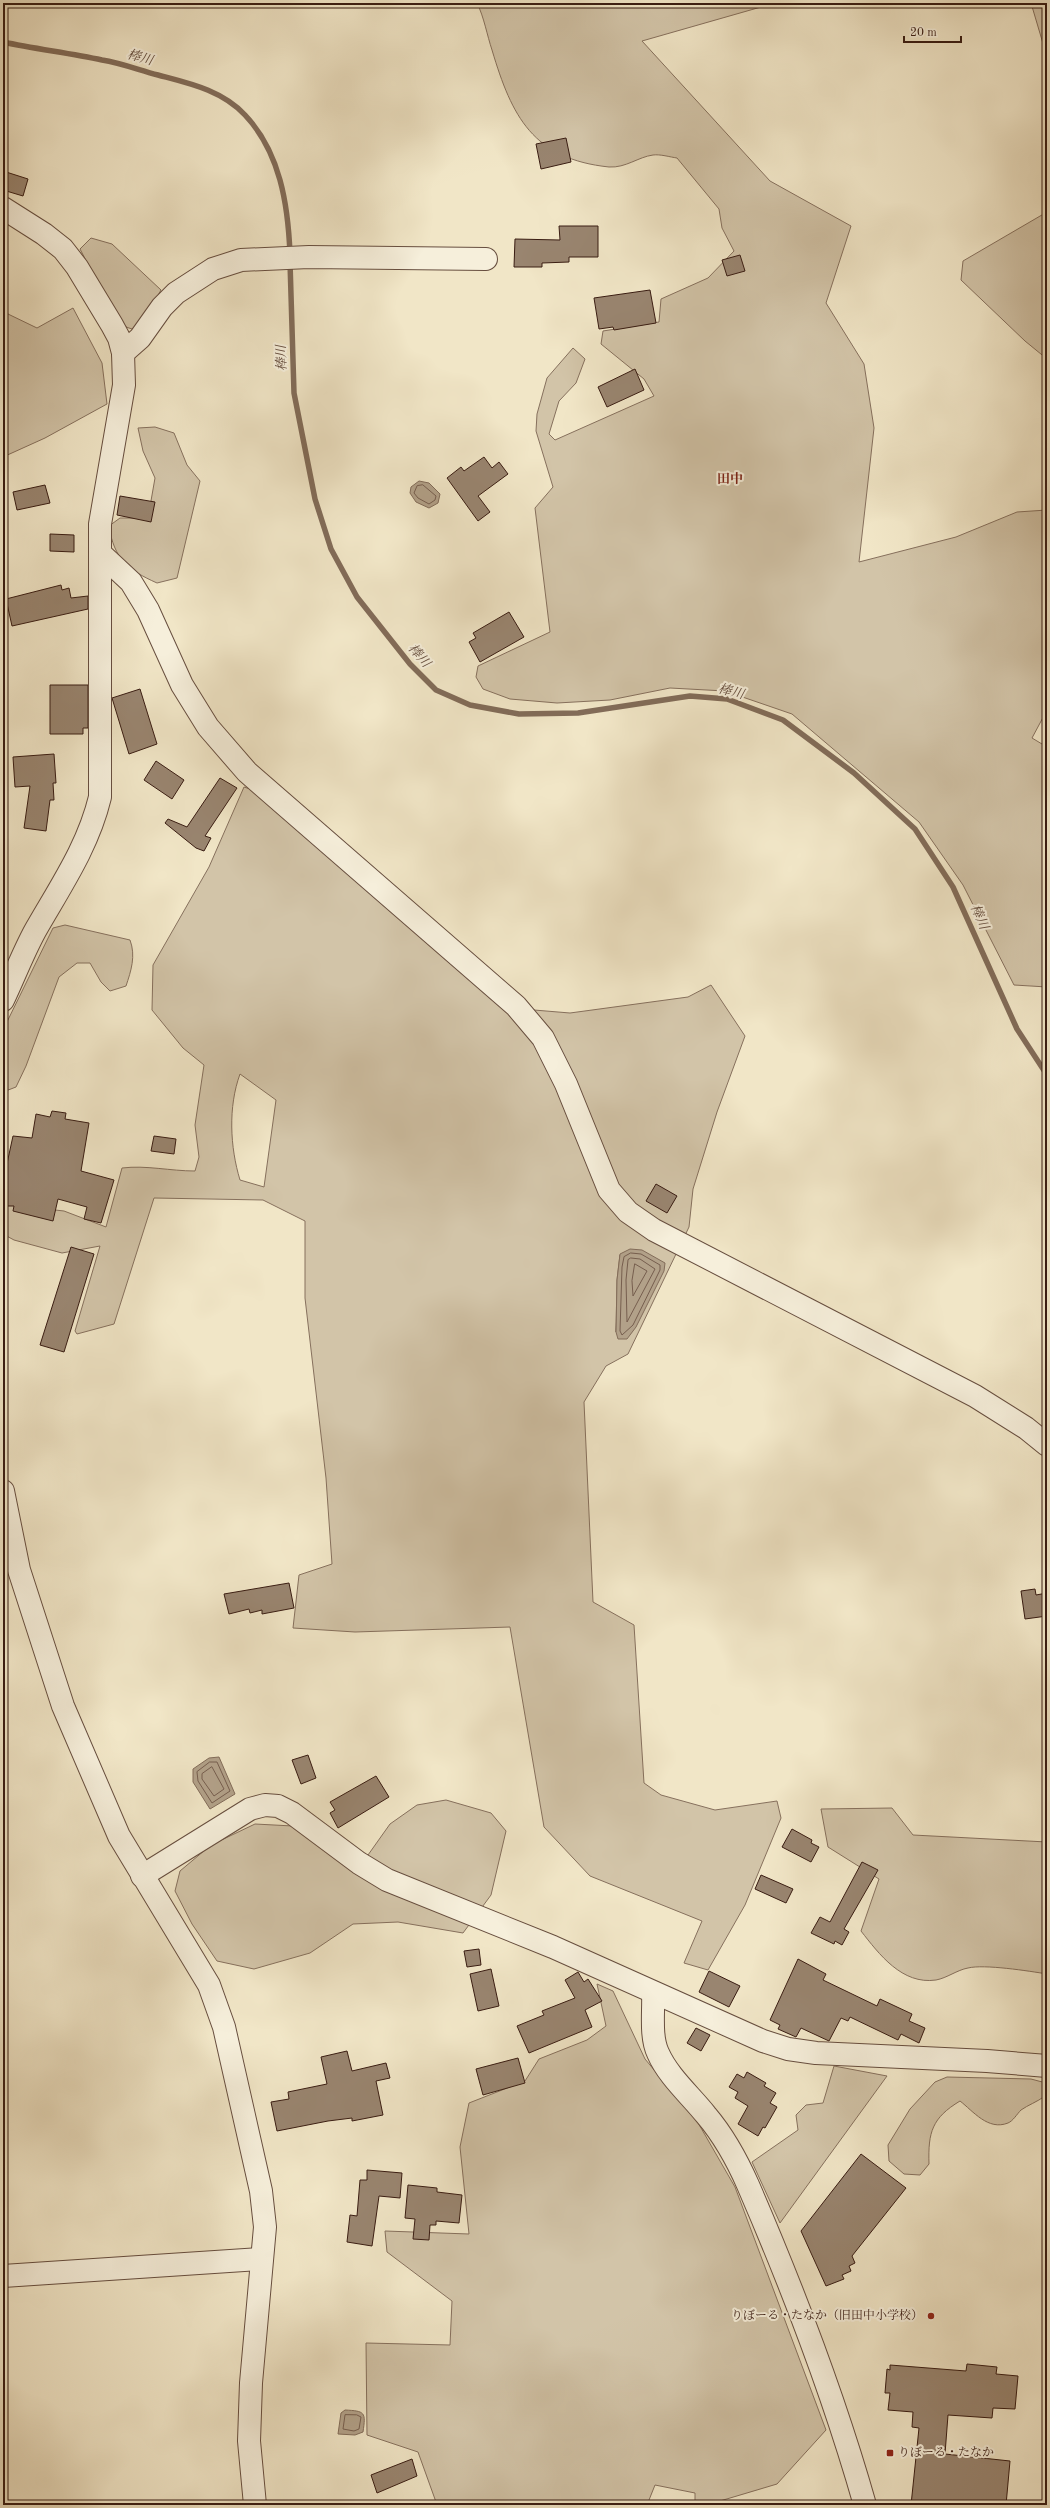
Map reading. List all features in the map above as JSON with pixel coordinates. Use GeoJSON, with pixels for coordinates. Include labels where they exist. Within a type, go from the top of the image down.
{"type":"FeatureCollection","features":[{"type":"Feature","properties":{"kind":"street"},"geometry":{"type":"LineString","coordinates":[[3,208],[44,234],[63,249],[78,267],[119,338],[123,353],[124,385],[103,502],[100,554],[100,797],[94,822],[77,861],[34,932],[3,1000]]}},
{"type":"Feature","properties":{"kind":"street"},"geometry":{"type":"LineString","coordinates":[[123,353],[144,334],[162,307],[176,293],[213,269],[241,260],[309,257],[486,259]]}},
{"type":"Feature","properties":{"kind":"street"},"geometry":{"type":"LineString","coordinates":[[100,554],[131,582],[148,610],[182,685],[208,727],[247,772],[516,1006],[543,1038],[566,1084],[608,1190],[628,1212],[654,1230],[975,1396],[1026,1428],[1047,1445]]}},
{"type":"Feature","properties":{"kind":"street"},"geometry":{"type":"LineString","coordinates":[[3,1491],[19,1570],[63,1706],[119,1836],[209,1986],[224,2027],[261,2191],[266,2227],[261,2259],[249,2441],[255,2505]]}},
{"type":"Feature","properties":{"kind":"street"},"geometry":{"type":"LineString","coordinates":[[142,1876],[250,1809],[264,1804],[278,1806],[292,1813],[358,1864],[387,1880],[553,1947],[738,2031],[788,2049],[816,2054],[987,2061],[1047,2066]]}},
{"type":"Feature","properties":{"kind":"street"},"geometry":{"type":"LineString","coordinates":[[653,1993],[655,2040],[658,2052],[666,2066],[708,2116],[729,2148],[747,2184],[834,2405],[865,2505]]}},
{"type":"Feature","properties":{"kind":"street"},"geometry":{"type":"LineString","coordinates":[[3,2276],[261,2259]]}},
{"type":"Feature","properties":{"kind":"shaded area"},"geometry":{"type":"Polygon","coordinates":[[[477,3],[775,3],[642,41],[770,181],[851,226],[826,303],[864,364],[874,428],[859,562],[956,537],[1017,512],[1047,510],[1047,710],[1032,738],[1047,747],[1047,987],[1014,985],[963,885],[919,822],[792,714],[725,691],[670,688],[610,700],[557,703],[510,699],[483,689],[476,677],[478,666],[550,632],[535,508],[553,487],[536,431],[537,414],[547,378],[573,348],[585,359],[576,383],[559,401],[549,434],[555,440],[654,396],[644,379],[601,344],[603,331],[659,322],[661,299],[708,278],[734,251],[722,228],[719,209],[677,158],[653,155],[621,166],[609,167],[583,162],[561,155],[544,144],[530,131],[518,114],[508,95],[490,44],[484,20],[477,3]]]}},
{"type":"Feature","properties":{"kind":"shaded area"},"geometry":{"type":"Polygon","coordinates":[[[1031,3],[1047,3],[1047,57],[1031,3]]]}},
{"type":"Feature","properties":{"kind":"shaded area"},"geometry":{"type":"Polygon","coordinates":[[[1047,212],[1047,359],[1025,341],[961,280],[963,261],[1047,212]]]}},
{"type":"Feature","properties":{"kind":"shaded area"},"geometry":{"type":"Polygon","coordinates":[[[91,238],[112,244],[161,290],[139,329],[131,329],[125,326],[115,316],[80,249],[91,238]]]}},
{"type":"Feature","properties":{"kind":"shaded area"},"geometry":{"type":"Polygon","coordinates":[[[3,307],[8,314],[37,328],[73,308],[102,363],[107,404],[45,438],[3,457],[3,307]]]}},
{"type":"Feature","properties":{"kind":"shaded area"},"geometry":{"type":"Polygon","coordinates":[[[155,427],[174,433],[187,465],[200,481],[177,578],[157,583],[130,568],[124,562],[115,547],[109,526],[120,518],[148,518],[155,478],[143,451],[138,428],[155,427]]]}},
{"type":"Feature","properties":{"kind":"shaded area"},"geometry":{"type":"Polygon","coordinates":[[[244,787],[259,792],[510,1008],[570,1013],[688,997],[711,985],[745,1036],[717,1112],[693,1189],[689,1227],[628,1354],[606,1366],[584,1402],[593,1602],[634,1625],[644,1783],[661,1795],[715,1810],[777,1801],[781,1818],[745,1905],[708,1970],[684,1963],[702,1921],[590,1876],[544,1827],[510,1627],[355,1632],[293,1628],[299,1575],[332,1564],[326,1478],[305,1298],[305,1221],[263,1200],[154,1198],[114,1324],[77,1334],[75,1331],[100,1246],[62,1253],[14,1240],[3,1234],[3,1204],[64,1211],[106,1227],[122,1168],[140,1167],[195,1171],[199,1157],[195,1125],[204,1065],[183,1048],[152,1010],[153,965],[209,867],[244,787]],[[240,1074],[236,1087],[232,1113],[232,1141],[234,1154],[240,1180],[264,1187],[276,1100],[240,1074]],[[620,1255],[617,1280],[616,1332],[620,1255]]]}},
{"type":"Feature","properties":{"kind":"shaded area"},"geometry":{"type":"Polygon","coordinates":[[[65,925],[130,940],[133,958],[126,986],[110,991],[101,982],[90,963],[77,963],[59,977],[26,1066],[16,1087],[3,1092],[3,1030],[53,928],[65,925]]]}},
{"type":"Feature","properties":{"kind":"shaded area"},"geometry":{"type":"Polygon","coordinates":[[[446,1800],[491,1813],[506,1831],[491,1895],[463,1933],[398,1922],[353,1924],[310,1953],[254,1969],[217,1961],[192,1924],[175,1891],[180,1871],[211,1845],[255,1824],[293,1826],[330,1854],[368,1855],[390,1824],[417,1805],[446,1800]]]}},
{"type":"Feature","properties":{"kind":"shaded area"},"geometry":{"type":"Polygon","coordinates":[[[892,1808],[913,1835],[1047,1842],[1047,1974],[1007,1968],[975,1967],[964,1969],[940,1979],[924,1980],[912,1978],[902,1973],[884,1958],[861,1931],[879,1879],[828,1847],[821,1809],[892,1808]]]}},
{"type":"Feature","properties":{"kind":"shaded area"},"geometry":{"type":"Polygon","coordinates":[[[597,1984],[613,1991],[645,2059],[697,2121],[735,2187],[826,2430],[777,2484],[720,2501],[719,2505],[695,2505],[695,2493],[655,2485],[647,2505],[428,2505],[436,2502],[418,2452],[367,2435],[366,2343],[450,2345],[452,2301],[387,2252],[385,2231],[469,2234],[460,2147],[469,2103],[525,2081],[539,2059],[587,2040],[606,2026],[597,1984]]]}},
{"type":"Feature","properties":{"kind":"shaded area"},"geometry":{"type":"Polygon","coordinates":[[[834,2066],[887,2076],[780,2223],[752,2162],[798,2130],[796,2115],[806,2105],[823,2103],[834,2066]]]}},
{"type":"Feature","properties":{"kind":"shaded area"},"geometry":{"type":"Polygon","coordinates":[[[947,2077],[1031,2079],[1046,2083],[1045,2096],[1021,2110],[1010,2122],[1001,2125],[981,2119],[960,2101],[943,2114],[934,2127],[929,2143],[929,2164],[920,2175],[904,2174],[889,2161],[888,2145],[910,2109],[935,2082],[947,2077]]]}},
{"type":"Feature","properties":{"kind":"water"},"geometry":{"type":"Polygon","coordinates":[[[419,481],[429,483],[440,494],[438,503],[429,508],[416,502],[410,493],[411,487],[419,481]]]}},
{"type":"Feature","properties":{"kind":"water"},"geometry":{"type":"Polygon","coordinates":[[[630,1249],[642,1250],[665,1263],[664,1271],[636,1327],[627,1339],[618,1339],[616,1332],[617,1280],[620,1254],[630,1249]]]}},
{"type":"Feature","properties":{"kind":"water"},"geometry":{"type":"Polygon","coordinates":[[[219,1757],[235,1794],[210,1809],[193,1782],[193,1769],[209,1758],[219,1757]]]}},
{"type":"Feature","properties":{"kind":"water"},"geometry":{"type":"Polygon","coordinates":[[[345,2410],[357,2411],[363,2414],[363,2432],[355,2435],[338,2434],[341,2413],[345,2410]]]}},
{"type":"Feature","properties":{"kind":"building"},"geometry":{"type":"Polygon","coordinates":[[[566,138],[571,162],[541,169],[536,144],[566,138]]]}},
{"type":"Feature","properties":{"kind":"building"},"geometry":{"type":"Polygon","coordinates":[[[3,171],[28,179],[23,196],[3,190],[3,171]]]}},
{"type":"Feature","properties":{"kind":"building"},"geometry":{"type":"Polygon","coordinates":[[[559,226],[598,226],[598,257],[569,257],[569,262],[542,263],[542,267],[514,267],[515,239],[560,240],[559,226]]]}},
{"type":"Feature","properties":{"kind":"building"},"geometry":{"type":"Polygon","coordinates":[[[740,255],[745,271],[727,276],[722,260],[740,255]]]}},
{"type":"Feature","properties":{"kind":"building"},"geometry":{"type":"Polygon","coordinates":[[[650,290],[656,323],[614,330],[613,327],[599,329],[594,298],[650,290]]]}},
{"type":"Feature","properties":{"kind":"building"},"geometry":{"type":"Polygon","coordinates":[[[635,369],[644,390],[607,407],[598,387],[635,369]]]}},
{"type":"Feature","properties":{"kind":"building"},"geometry":{"type":"Polygon","coordinates":[[[484,457],[492,468],[499,462],[508,474],[478,496],[490,512],[478,521],[447,478],[461,467],[464,471],[484,457]]]}},
{"type":"Feature","properties":{"kind":"building"},"geometry":{"type":"Polygon","coordinates":[[[45,485],[50,503],[17,510],[13,492],[45,485]]]}},
{"type":"Feature","properties":{"kind":"building"},"geometry":{"type":"Polygon","coordinates":[[[120,496],[155,502],[151,522],[117,515],[120,496]]]}},
{"type":"Feature","properties":{"kind":"building"},"geometry":{"type":"Polygon","coordinates":[[[50,534],[74,535],[74,552],[50,551],[50,534]]]}},
{"type":"Feature","properties":{"kind":"building"},"geometry":{"type":"Polygon","coordinates":[[[61,585],[62,590],[69,588],[71,598],[88,596],[88,609],[12,626],[6,599],[61,585]]]}},
{"type":"Feature","properties":{"kind":"building"},"geometry":{"type":"Polygon","coordinates":[[[509,612],[524,637],[480,662],[469,642],[476,638],[473,633],[509,612]]]}},
{"type":"Feature","properties":{"kind":"building"},"geometry":{"type":"Polygon","coordinates":[[[50,685],[88,685],[88,728],[83,728],[83,734],[50,734],[50,685]]]}},
{"type":"Feature","properties":{"kind":"building"},"geometry":{"type":"Polygon","coordinates":[[[140,689],[157,744],[129,754],[112,698],[140,689]]]}},
{"type":"Feature","properties":{"kind":"building"},"geometry":{"type":"Polygon","coordinates":[[[54,754],[56,783],[53,783],[54,800],[50,800],[46,831],[24,828],[30,786],[15,787],[13,757],[54,754]]]}},
{"type":"Feature","properties":{"kind":"building"},"geometry":{"type":"Polygon","coordinates":[[[156,761],[184,780],[172,799],[144,780],[156,761]]]}},
{"type":"Feature","properties":{"kind":"building"},"geometry":{"type":"Polygon","coordinates":[[[220,778],[237,788],[205,836],[211,838],[204,851],[196,848],[165,823],[168,819],[187,827],[220,778]]]}},
{"type":"Feature","properties":{"kind":"building"},"geometry":{"type":"Polygon","coordinates":[[[52,1111],[66,1113],[65,1119],[89,1123],[81,1171],[114,1180],[101,1223],[84,1219],[87,1207],[58,1199],[53,1221],[13,1211],[14,1206],[3,1206],[3,1182],[13,1136],[32,1138],[36,1114],[50,1117],[52,1111]]]}},
{"type":"Feature","properties":{"kind":"building"},"geometry":{"type":"Polygon","coordinates":[[[154,1136],[176,1139],[174,1154],[151,1151],[154,1136]]]}},
{"type":"Feature","properties":{"kind":"building"},"geometry":{"type":"Polygon","coordinates":[[[656,1184],[677,1196],[667,1213],[646,1201],[656,1184]]]}},
{"type":"Feature","properties":{"kind":"building"},"geometry":{"type":"Polygon","coordinates":[[[71,1247],[94,1254],[64,1352],[40,1345],[71,1247]]]}},
{"type":"Feature","properties":{"kind":"building"},"geometry":{"type":"Polygon","coordinates":[[[289,1583],[294,1608],[262,1614],[262,1610],[250,1613],[249,1609],[229,1614],[224,1594],[289,1583]]]}},
{"type":"Feature","properties":{"kind":"building"},"geometry":{"type":"Polygon","coordinates":[[[1035,1589],[1036,1595],[1047,1593],[1047,1616],[1025,1619],[1021,1591],[1035,1589]]]}},
{"type":"Feature","properties":{"kind":"building"},"geometry":{"type":"Polygon","coordinates":[[[308,1755],[316,1778],[301,1784],[292,1760],[308,1755]]]}},
{"type":"Feature","properties":{"kind":"building"},"geometry":{"type":"Polygon","coordinates":[[[376,1776],[389,1797],[338,1828],[330,1813],[335,1810],[330,1802],[376,1776]]]}},
{"type":"Feature","properties":{"kind":"building"},"geometry":{"type":"Polygon","coordinates":[[[792,1829],[812,1840],[811,1843],[819,1847],[811,1862],[782,1847],[792,1829]]]}},
{"type":"Feature","properties":{"kind":"building"},"geometry":{"type":"Polygon","coordinates":[[[862,1862],[878,1870],[844,1929],[849,1932],[842,1945],[835,1941],[834,1944],[811,1933],[820,1917],[830,1922],[862,1862]]]}},
{"type":"Feature","properties":{"kind":"building"},"geometry":{"type":"Polygon","coordinates":[[[761,1875],[793,1889],[786,1903],[755,1889],[761,1875]]]}},
{"type":"Feature","properties":{"kind":"building"},"geometry":{"type":"Polygon","coordinates":[[[479,1949],[481,1965],[467,1967],[464,1951],[479,1949]]]}},
{"type":"Feature","properties":{"kind":"building"},"geometry":{"type":"Polygon","coordinates":[[[798,1959],[826,1974],[823,1980],[877,2006],[880,1999],[912,2014],[909,2021],[925,2028],[919,2043],[901,2034],[898,2040],[850,2017],[848,2021],[841,2018],[829,2041],[801,2028],[796,2037],[778,2029],[780,2025],[770,2020],[798,1959]]]}},
{"type":"Feature","properties":{"kind":"building"},"geometry":{"type":"Polygon","coordinates":[[[491,1969],[499,2006],[478,2011],[470,1974],[491,1969]]]}},
{"type":"Feature","properties":{"kind":"building"},"geometry":{"type":"Polygon","coordinates":[[[709,1971],[740,1986],[729,2007],[699,1992],[709,1971]]]}},
{"type":"Feature","properties":{"kind":"building"},"geometry":{"type":"Polygon","coordinates":[[[578,1972],[584,1982],[588,1979],[602,2001],[585,2010],[592,2027],[529,2053],[517,2026],[544,2015],[542,2011],[575,1998],[565,1980],[578,1972]]]}},
{"type":"Feature","properties":{"kind":"building"},"geometry":{"type":"Polygon","coordinates":[[[696,2028],[710,2035],[701,2051],[687,2043],[696,2028]]]}},
{"type":"Feature","properties":{"kind":"building"},"geometry":{"type":"Polygon","coordinates":[[[347,2051],[352,2071],[386,2063],[390,2078],[376,2081],[383,2115],[352,2121],[352,2118],[328,2121],[277,2131],[271,2102],[289,2099],[288,2092],[327,2084],[321,2057],[347,2051]]]}},
{"type":"Feature","properties":{"kind":"building"},"geometry":{"type":"Polygon","coordinates":[[[518,2058],[525,2083],[483,2095],[476,2069],[518,2058]]]}},
{"type":"Feature","properties":{"kind":"building"},"geometry":{"type":"Polygon","coordinates":[[[747,2072],[766,2083],[764,2086],[776,2093],[770,2103],[777,2107],[765,2128],[763,2127],[758,2136],[738,2124],[748,2106],[735,2098],[738,2092],[729,2087],[737,2074],[744,2078],[747,2072]]]}},
{"type":"Feature","properties":{"kind":"building"},"geometry":{"type":"Polygon","coordinates":[[[861,2154],[906,2188],[852,2256],[855,2263],[849,2266],[851,2271],[842,2275],[844,2279],[826,2286],[801,2231],[861,2154]]]}},
{"type":"Feature","properties":{"kind":"building"},"geometry":{"type":"Polygon","coordinates":[[[367,2170],[402,2173],[400,2198],[379,2196],[372,2246],[347,2242],[350,2215],[357,2216],[360,2180],[367,2180],[367,2170]]]}},
{"type":"Feature","properties":{"kind":"building"},"geometry":{"type":"Polygon","coordinates":[[[408,2185],[437,2188],[437,2192],[462,2195],[459,2223],[436,2221],[436,2225],[430,2225],[429,2240],[413,2239],[415,2219],[405,2218],[408,2185]]]}},
{"type":"Feature","properties":{"kind":"building"},"geometry":{"type":"Polygon","coordinates":[[[967,2364],[997,2367],[996,2374],[1018,2376],[1015,2409],[993,2408],[992,2418],[948,2415],[945,2454],[1010,2461],[1006,2505],[911,2505],[919,2428],[912,2427],[913,2412],[888,2410],[890,2393],[885,2393],[887,2369],[890,2370],[890,2365],[966,2371],[967,2364]]]}},
{"type":"Feature","properties":{"kind":"building"},"geometry":{"type":"Polygon","coordinates":[[[412,2459],[417,2476],[377,2493],[371,2475],[412,2459]]]}},
{"type":"Feature","properties":{"kind":"waterway","name":"棒川"},"geometry":{"type":"LineString","coordinates":[[3,42],[109,61],[204,89],[215,93],[236,106],[257,130],[267,145],[274,162],[284,198],[290,254]]}},
{"type":"Feature","properties":{"kind":"waterway","name":"棒川"},"geometry":{"type":"LineString","coordinates":[[290,262],[294,393],[315,499],[331,549],[357,597],[410,664],[436,690],[470,705],[519,714],[578,713],[690,696],[727,699],[783,720],[854,773],[915,829],[953,887],[1017,1029],[1047,1075]]}},
{"type":"Feature","properties":{"kind":"place","name":"りぼーる・たなか（旧田中小学校）"},"geometry":{"type":"Point","coordinates":[931,2316]}},
{"type":"Feature","properties":{"kind":"place","name":"りぼーる・たなか"},"geometry":{"type":"Point","coordinates":[890,2453]}},
{"type":"Feature","properties":{"kind":"district","name":"田中"},"geometry":{"type":"Point","coordinates":[730,479]}}]}
